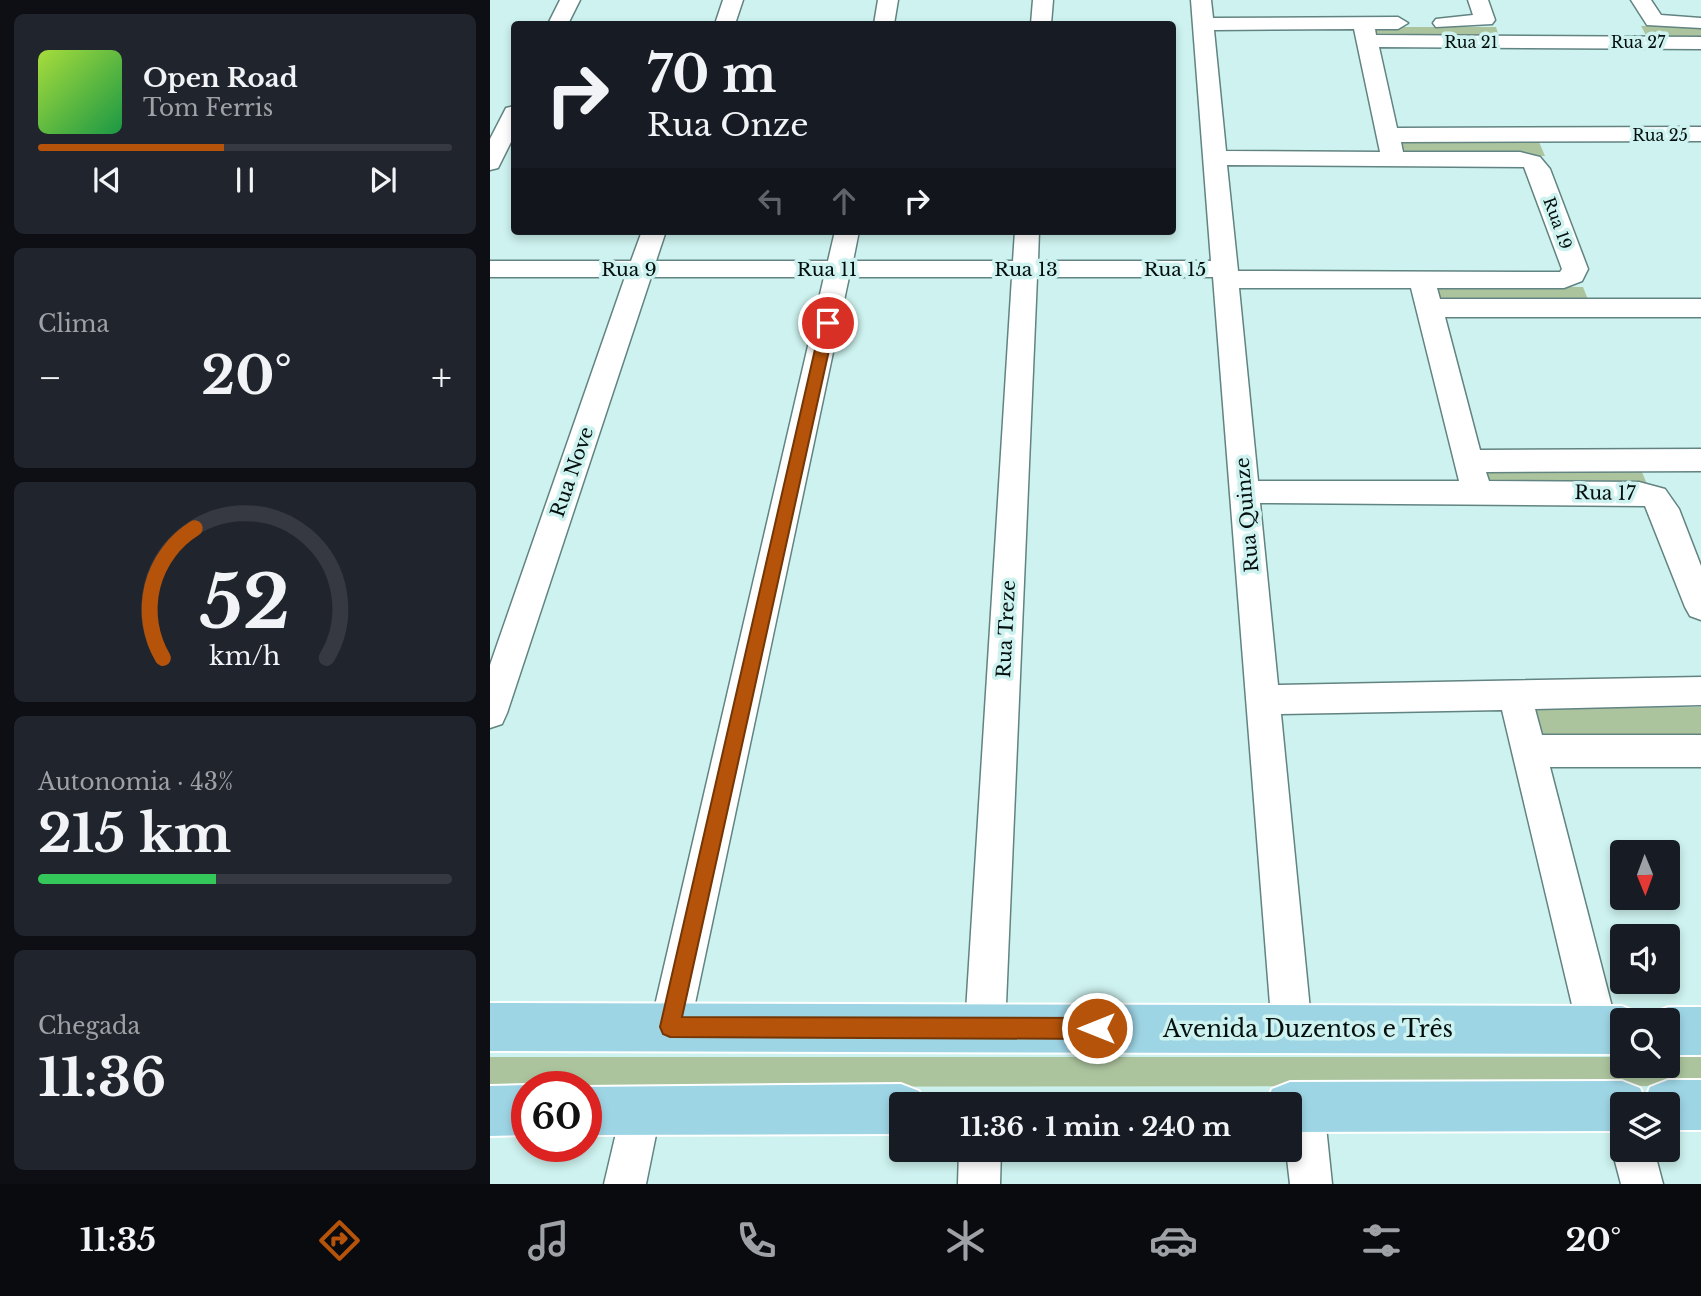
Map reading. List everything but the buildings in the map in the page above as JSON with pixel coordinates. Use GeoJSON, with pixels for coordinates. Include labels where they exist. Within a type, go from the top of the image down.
{"type":"FeatureCollection","features":[{"type":"Feature","properties":{"kind":"main road","name":"Avenida Duzentos e Três"},"geometry":{"type":"LineString","coordinates":[[490,1027],[1610,1030]]}},
{"type":"Feature","properties":{"kind":"main road"},"geometry":{"type":"LineString","coordinates":[[1680,1031],[1701,1031]]}},
{"type":"Feature","properties":{"kind":"main road"},"geometry":{"type":"LineString","coordinates":[[1680,1108],[1701,1105]]}},
{"type":"Feature","properties":{"kind":"main road"},"geometry":{"type":"LineString","coordinates":[[1302,1107],[1610,1114]]}},
{"type":"Feature","properties":{"kind":"main road"},"geometry":{"type":"LineString","coordinates":[[602,1110],[889,1109]]}},
{"type":"Feature","properties":{"kind":"main road"},"geometry":{"type":"LineString","coordinates":[[490,1111],[511,1110]]}},
{"type":"Feature","properties":{"kind":"street"},"geometry":{"type":"LineString","coordinates":[[560,21],[570,0]]}},
{"type":"Feature","properties":{"kind":"street"},"geometry":{"type":"LineString","coordinates":[[726,21],[733,0]]}},
{"type":"Feature","properties":{"kind":"street"},"geometry":{"type":"LineString","coordinates":[[884,21],[888,0]]}},
{"type":"Feature","properties":{"kind":"street"},"geometry":{"type":"LineString","coordinates":[[1041,21],[1042,0]]}},
{"type":"Feature","properties":{"kind":"street","name":"Rua 21"},"geometry":{"type":"LineString","coordinates":[[1365,32],[1485,20],[1478,0]]}},
{"type":"Feature","properties":{"kind":"street","name":"Rua 27"},"geometry":{"type":"LineString","coordinates":[[1641,0],[1654,21],[1701,23]]}},
{"type":"Feature","properties":{"kind":"street","name":"Rua 21"},"geometry":{"type":"LineString","coordinates":[[1202,12],[1365,32],[1575,42]]}},
{"type":"Feature","properties":{"kind":"street","name":"Rua Quinze"},"geometry":{"type":"LineString","coordinates":[[1202,12],[1292,1030]]}},
{"type":"Feature","properties":{"kind":"street"},"geometry":{"type":"LineString","coordinates":[[1365,32],[1390,147]]}},
{"type":"Feature","properties":{"kind":"street","name":"Rua 27"},"geometry":{"type":"LineString","coordinates":[[1575,42],[1701,43]]}},
{"type":"Feature","properties":{"kind":"street"},"geometry":{"type":"LineString","coordinates":[[490,163],[511,119]]}},
{"type":"Feature","properties":{"kind":"street","name":"Rua 19"},"geometry":{"type":"LineString","coordinates":[[1215,158],[1618,135]]}},
{"type":"Feature","properties":{"kind":"street","name":"Rua 25"},"geometry":{"type":"LineString","coordinates":[[1618,135],[1701,135]]}},
{"type":"Feature","properties":{"kind":"street","name":"Rua 19"},"geometry":{"type":"LineString","coordinates":[[1225,274],[1422,280],[1564,280],[1573,275],[1574,269],[1538,169],[1532,162],[1390,147]]}},
{"type":"Feature","properties":{"kind":"street","name":"Rua Nove"},"geometry":{"type":"LineString","coordinates":[[490,713],[653,235]]}},
{"type":"Feature","properties":{"kind":"street"},"geometry":{"type":"LineString","coordinates":[[670,1027],[846,235]]}},
{"type":"Feature","properties":{"kind":"street","name":"Rua Treze"},"geometry":{"type":"LineString","coordinates":[[985,1028],[1027,235]]}},
{"type":"Feature","properties":{"kind":"street","name":"Rua 9"},"geometry":{"type":"LineString","coordinates":[[490,269],[728,269]]}},
{"type":"Feature","properties":{"kind":"street","name":"Rua 11"},"geometry":{"type":"LineString","coordinates":[[728,269],[926,269]]}},
{"type":"Feature","properties":{"kind":"street","name":"Rua 13"},"geometry":{"type":"LineString","coordinates":[[926,269],[1125,269]]}},
{"type":"Feature","properties":{"kind":"street","name":"Rua 15"},"geometry":{"type":"LineString","coordinates":[[1125,269],[1225,274]]}},
{"type":"Feature","properties":{"kind":"street"},"geometry":{"type":"LineString","coordinates":[[1422,280],[1477,492]]}},
{"type":"Feature","properties":{"kind":"street"},"geometry":{"type":"LineString","coordinates":[[1430,307],[1699,308]]}},
{"type":"Feature","properties":{"kind":"street","name":"Rua 17"},"geometry":{"type":"LineString","coordinates":[[1469,461],[1701,460]]}},
{"type":"Feature","properties":{"kind":"street","name":"Rua 17"},"geometry":{"type":"LineString","coordinates":[[1245,492],[1639,493],[1655,497],[1664,509],[1701,607]]}},
{"type":"Feature","properties":{"kind":"street"},"geometry":{"type":"LineString","coordinates":[[1263,700],[1701,691]]}},
{"type":"Feature","properties":{"kind":"street"},"geometry":{"type":"LineString","coordinates":[[1515,695],[1610,1030]]}},
{"type":"Feature","properties":{"kind":"street"},"geometry":{"type":"LineString","coordinates":[[1531,751],[1701,751]]}},
{"type":"Feature","properties":{"kind":"street"},"geometry":{"type":"LineString","coordinates":[[625,1184],[639,1110]]}},
{"type":"Feature","properties":{"kind":"street"},"geometry":{"type":"LineString","coordinates":[[1302,1134],[1311,1184]]}},
{"type":"Feature","properties":{"kind":"street"},"geometry":{"type":"LineString","coordinates":[[979,1184],[980,1162]]}},
{"type":"Feature","properties":{"kind":"street"},"geometry":{"type":"LineString","coordinates":[[1639,1162],[1642,1184]]}},
{"type":"Feature","properties":{"kind":"green space"},"geometry":{"type":"Polygon","coordinates":[[[1641,26],[1701,26],[1701,38],[1647,37],[1641,26]]]}},
{"type":"Feature","properties":{"kind":"green space"},"geometry":{"type":"Polygon","coordinates":[[[1369,27],[1496,27],[1499,37],[1373,38],[1369,27]]]}},
{"type":"Feature","properties":{"kind":"green space"},"geometry":{"type":"Polygon","coordinates":[[[1399,140],[1539,142],[1545,156],[1403,153],[1399,140]]]}},
{"type":"Feature","properties":{"kind":"green space"},"geometry":{"type":"Polygon","coordinates":[[[1433,286],[1583,287],[1589,302],[1437,302],[1433,286]]]}},
{"type":"Feature","properties":{"kind":"green space"},"geometry":{"type":"Polygon","coordinates":[[[1639,465],[1647,484],[1481,485],[1476,466],[1639,465]]]}},
{"type":"Feature","properties":{"kind":"green space"},"geometry":{"type":"Polygon","coordinates":[[[1701,707],[1701,735],[1541,736],[1532,708],[1701,707]]]}},
{"type":"Feature","properties":{"kind":"green space"},"geometry":{"type":"Polygon","coordinates":[[[490,1057],[1610,1057],[1610,1078],[1680,1078],[1680,1057],[1701,1057],[1701,1086],[602,1087],[602,1071],[511,1071],[511,1087],[490,1087],[490,1057]]]}},
{"type":"Feature","properties":{"kind":"route"},"geometry":{"type":"LineString","coordinates":[[828,323],[670,1027],[1097,1028]]}}]}
